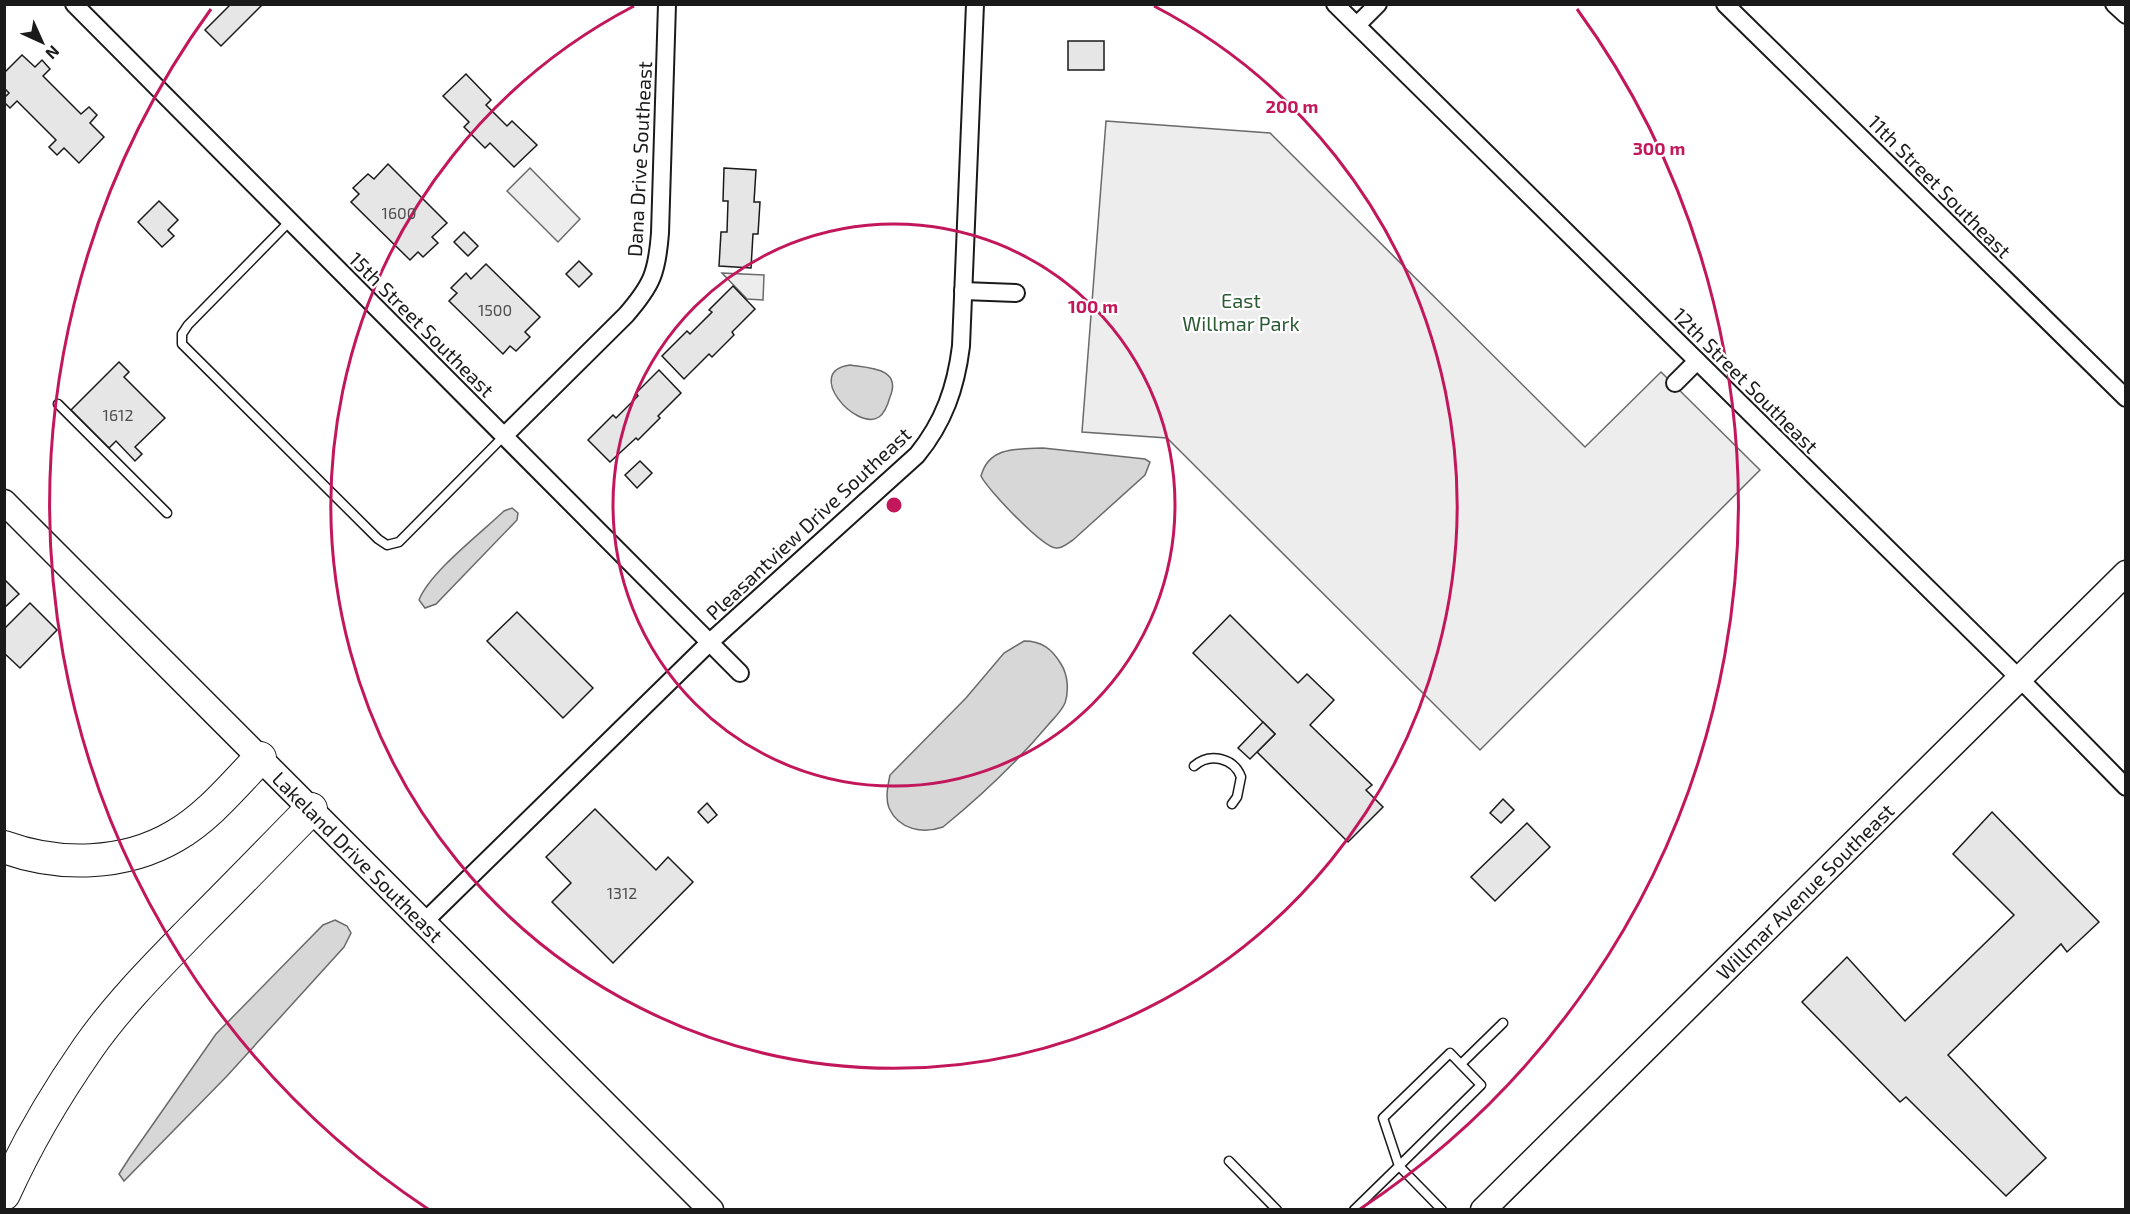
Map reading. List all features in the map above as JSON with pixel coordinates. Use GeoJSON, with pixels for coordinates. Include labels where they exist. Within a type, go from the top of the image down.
{"type":"FeatureCollection","features":[{"type":"Feature","properties":{"kind":"highway"},"geometry":{"type":"LineString","coordinates":[[4,847],[30,855],[80,862],[105,860],[147,849],[175,836],[193,823],[260,758]]}},
{"type":"Feature","properties":{"kind":"highway"},"geometry":{"type":"LineString","coordinates":[[4,1194],[35,1132],[88,1047],[153,970],[311,809]]}},
{"type":"Feature","properties":{"kind":"main road","name":"Lakeland Drive Southeast"},"geometry":{"type":"LineString","coordinates":[[4,502],[711,1209]]}},
{"type":"Feature","properties":{"kind":"main road","name":"Willmar Avenue Southeast"},"geometry":{"type":"LineString","coordinates":[[1483,1209],[2126,573]]}},
{"type":"Feature","properties":{"kind":"street","name":"15th Street Southeast"},"geometry":{"type":"LineString","coordinates":[[74,4],[740,673]]}},
{"type":"Feature","properties":{"kind":"street","name":"Dana Drive Southeast"},"geometry":{"type":"LineString","coordinates":[[504,436],[626,315],[641,298],[651,281],[658,257],[660,233],[667,4]]}},
{"type":"Feature","properties":{"kind":"street","name":"Pleasantview Drive Southeast"},"geometry":{"type":"LineString","coordinates":[[425,921],[710,642],[902,469],[929,440],[946,408],[958,368],[975,4]]}},
{"type":"Feature","properties":{"kind":"street","name":"12th Street Southeast"},"geometry":{"type":"LineString","coordinates":[[1335,4],[2019,678],[2126,787]]}},
{"type":"Feature","properties":{"kind":"street"},"geometry":{"type":"LineString","coordinates":[[1357,25],[1378,4]]}},
{"type":"Feature","properties":{"kind":"street","name":"11th Street Southeast"},"geometry":{"type":"LineString","coordinates":[[1725,4],[2126,398]]}},
{"type":"Feature","properties":{"kind":"street"},"geometry":{"type":"LineString","coordinates":[[2114,4],[2126,15]]}},
{"type":"Feature","properties":{"kind":"street"},"geometry":{"type":"LineString","coordinates":[[963,291],[1016,293]]}},
{"type":"Feature","properties":{"kind":"street"},"geometry":{"type":"LineString","coordinates":[[1675,383],[1697,361]]}},
{"type":"Feature","properties":{"kind":"lane"},"geometry":{"type":"LineString","coordinates":[[290,221],[188,325],[182,334],[182,344],[378,540],[387,545],[399,542],[504,436]]}},
{"type":"Feature","properties":{"kind":"lane"},"geometry":{"type":"LineString","coordinates":[[58,404],[168,513]]}},
{"type":"Feature","properties":{"kind":"lane"},"geometry":{"type":"LineString","coordinates":[[1194,766],[1203,760],[1219,759],[1235,766],[1241,777],[1238,797],[1232,804]]}},
{"type":"Feature","properties":{"kind":"lane"},"geometry":{"type":"LineString","coordinates":[[1461,1064],[1503,1023]]}},
{"type":"Feature","properties":{"kind":"lane"},"geometry":{"type":"LineString","coordinates":[[1354,1209],[1400,1166],[1481,1085],[1449,1053],[1383,1118],[1400,1166],[1442,1209]]}},
{"type":"Feature","properties":{"kind":"lane"},"geometry":{"type":"LineString","coordinates":[[1229,1161],[1276,1209]]}},
{"type":"Feature","properties":{"kind":"shaded area","name":"East Willmar Park"},"geometry":{"type":"Polygon","coordinates":[[[1106,121],[1270,133],[1585,447],[1661,372],[1760,470],[1480,750],[1167,438],[1082,432],[1106,121]]]}},
{"type":"Feature","properties":{"kind":"shaded area"},"geometry":{"type":"Polygon","coordinates":[[[530,168],[580,219],[558,242],[507,191],[530,168]]]}},
{"type":"Feature","properties":{"kind":"shaded area"},"geometry":{"type":"Polygon","coordinates":[[[722,273],[764,275],[763,300],[747,299],[722,273]]]}},
{"type":"Feature","properties":{"kind":"shaded area"},"geometry":{"type":"Polygon","coordinates":[[[850,365],[882,371],[892,380],[893,387],[888,403],[885,411],[879,417],[869,419],[858,416],[838,399],[832,388],[831,378],[837,370],[850,365]]]}},
{"type":"Feature","properties":{"kind":"shaded area"},"geometry":{"type":"Polygon","coordinates":[[[1043,448],[1145,459],[1150,462],[1145,475],[1073,540],[1063,547],[1056,548],[1040,539],[1016,517],[993,493],[981,476],[985,466],[998,454],[1015,449],[1043,448]]]}},
{"type":"Feature","properties":{"kind":"shaded area"},"geometry":{"type":"Polygon","coordinates":[[[512,508],[518,513],[517,520],[436,604],[425,608],[419,600],[434,577],[504,511],[512,508]]]}},
{"type":"Feature","properties":{"kind":"shaded area"},"geometry":{"type":"Polygon","coordinates":[[[1024,641],[1036,642],[1046,647],[1061,664],[1067,688],[1062,709],[985,791],[943,827],[920,830],[905,826],[889,808],[887,792],[890,775],[966,698],[1004,653],[1024,641]]]}},
{"type":"Feature","properties":{"kind":"shaded area"},"geometry":{"type":"Polygon","coordinates":[[[335,920],[347,926],[351,933],[344,947],[227,1076],[124,1181],[119,1174],[216,1034],[323,925],[335,920]]]}},
{"type":"Feature","properties":{"kind":"building"},"geometry":{"type":"Polygon","coordinates":[[[231,4],[263,4],[221,46],[205,30],[231,4]]]}},
{"type":"Feature","properties":{"kind":"building"},"geometry":{"type":"Polygon","coordinates":[[[1068,41],[1104,41],[1104,70],[1068,70],[1068,41]]]}},
{"type":"Feature","properties":{"kind":"building"},"geometry":{"type":"Polygon","coordinates":[[[22,55],[35,67],[42,60],[50,69],[43,76],[81,114],[89,107],[97,115],[90,123],[104,137],[79,163],[64,148],[57,155],[49,147],[56,140],[17,101],[10,108],[4,102],[4,98],[9,93],[4,88],[4,73],[22,55]]]}},
{"type":"Feature","properties":{"kind":"building"},"geometry":{"type":"Polygon","coordinates":[[[466,74],[491,100],[486,105],[507,126],[512,121],[537,145],[514,167],[490,143],[485,148],[464,127],[469,122],[443,96],[466,74]]]}},
{"type":"Feature","properties":{"kind":"building"},"geometry":{"type":"Polygon","coordinates":[[[388,164],[447,223],[432,237],[438,243],[423,257],[418,252],[410,260],[351,202],[359,194],[353,188],[368,174],[374,179],[388,164]]]}},
{"type":"Feature","properties":{"kind":"building"},"geometry":{"type":"Polygon","coordinates":[[[724,168],[756,170],[754,202],[760,202],[758,234],[753,234],[751,268],[719,266],[721,232],[727,232],[728,201],[723,201],[724,168]]]}},
{"type":"Feature","properties":{"kind":"building"},"geometry":{"type":"Polygon","coordinates":[[[159,201],[178,220],[168,230],[174,236],[162,247],[138,222],[159,201]]]}},
{"type":"Feature","properties":{"kind":"building"},"geometry":{"type":"Polygon","coordinates":[[[464,232],[478,246],[468,256],[454,242],[464,232]]]}},
{"type":"Feature","properties":{"kind":"building"},"geometry":{"type":"Polygon","coordinates":[[[579,261],[592,274],[579,287],[566,274],[579,261]]]}},
{"type":"Feature","properties":{"kind":"building"},"geometry":{"type":"Polygon","coordinates":[[[486,264],[540,317],[525,332],[530,337],[516,351],[510,346],[503,354],[449,301],[457,293],[451,288],[466,273],[471,279],[486,264]]]}},
{"type":"Feature","properties":{"kind":"building"},"geometry":{"type":"Polygon","coordinates":[[[733,286],[755,309],[712,357],[709,354],[684,379],[662,356],[687,331],[690,334],[712,312],[709,310],[733,286]]]}},
{"type":"Feature","properties":{"kind":"building"},"geometry":{"type":"Polygon","coordinates":[[[119,362],[129,372],[124,377],[165,418],[135,447],[142,454],[135,461],[116,441],[109,448],[71,410],[119,362]]]}},
{"type":"Feature","properties":{"kind":"building"},"geometry":{"type":"Polygon","coordinates":[[[659,370],[681,393],[638,440],[636,438],[610,462],[588,440],[613,415],[616,418],[659,370]]]}},
{"type":"Feature","properties":{"kind":"building"},"geometry":{"type":"Polygon","coordinates":[[[640,461],[652,473],[637,488],[625,475],[640,461]]]}},
{"type":"Feature","properties":{"kind":"building"},"geometry":{"type":"Polygon","coordinates":[[[4,579],[19,594],[4,608],[4,579]]]}},
{"type":"Feature","properties":{"kind":"building"},"geometry":{"type":"Polygon","coordinates":[[[30,603],[57,630],[20,668],[4,653],[4,629],[30,603]]]}},
{"type":"Feature","properties":{"kind":"building"},"geometry":{"type":"Polygon","coordinates":[[[517,612],[593,688],[563,718],[487,641],[517,612]]]}},
{"type":"Feature","properties":{"kind":"building"},"geometry":{"type":"Polygon","coordinates":[[[1230,615],[1298,683],[1307,674],[1334,700],[1310,725],[1372,785],[1366,790],[1383,807],[1348,842],[1257,752],[1275,734],[1193,653],[1230,615]]]}},
{"type":"Feature","properties":{"kind":"building"},"geometry":{"type":"Polygon","coordinates":[[[1263,722],[1275,734],[1250,759],[1238,748],[1263,722]]]}},
{"type":"Feature","properties":{"kind":"building"},"geometry":{"type":"Polygon","coordinates":[[[1503,799],[1514,810],[1501,823],[1490,813],[1503,799]]]}},
{"type":"Feature","properties":{"kind":"building"},"geometry":{"type":"Polygon","coordinates":[[[707,803],[717,815],[708,823],[698,812],[707,803]]]}},
{"type":"Feature","properties":{"kind":"building"},"geometry":{"type":"Polygon","coordinates":[[[595,809],[656,870],[668,857],[693,882],[613,963],[552,902],[571,883],[546,857],[595,809]]]}},
{"type":"Feature","properties":{"kind":"building"},"geometry":{"type":"Polygon","coordinates":[[[1992,812],[2099,922],[2067,952],[2061,944],[1948,1055],[2046,1158],[2006,1196],[1906,1097],[1900,1102],[1802,1002],[1847,957],[1905,1021],[2014,915],[1953,854],[1992,812]]]}},
{"type":"Feature","properties":{"kind":"building"},"geometry":{"type":"Polygon","coordinates":[[[1527,823],[1550,847],[1495,901],[1471,877],[1527,823]]]}}]}
